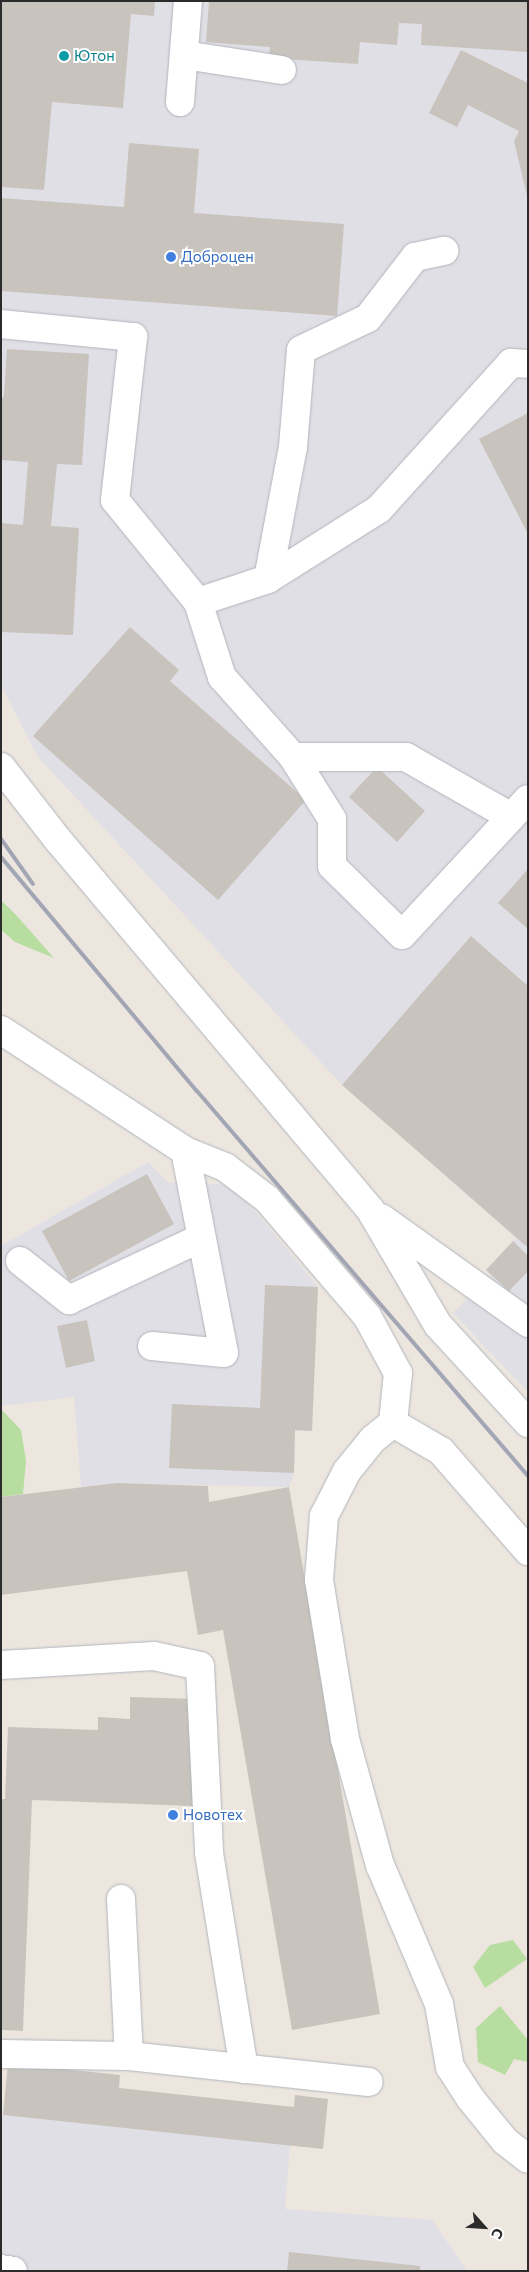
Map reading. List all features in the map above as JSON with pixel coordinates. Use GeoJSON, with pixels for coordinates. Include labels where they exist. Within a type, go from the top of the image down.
{"type":"FeatureCollection","features":[{"type":"Feature","properties":{"kind":"street"},"geometry":{"type":"LineString","coordinates":[[180,102],[188,1]]}},
{"type":"Feature","properties":{"kind":"street"},"geometry":{"type":"LineString","coordinates":[[184,55],[282,70]]}},
{"type":"Feature","properties":{"kind":"street"},"geometry":{"type":"LineString","coordinates":[[268,579],[293,447],[301,350],[368,318],[415,257],[444,251]]}},
{"type":"Feature","properties":{"kind":"street"},"geometry":{"type":"LineString","coordinates":[[1,324],[133,337],[115,500],[198,602],[222,677],[293,757],[332,819],[332,866],[402,935],[520,808],[406,757],[293,757]]}},
{"type":"Feature","properties":{"kind":"street"},"geometry":{"type":"LineString","coordinates":[[198,602],[268,579],[379,509],[511,362],[528,364]]}},
{"type":"Feature","properties":{"kind":"street"},"geometry":{"type":"LineString","coordinates":[[1,767],[58,840],[371,1211],[438,1325],[528,1423]]}},
{"type":"Feature","properties":{"kind":"street"},"geometry":{"type":"LineString","coordinates":[[1,1030],[185,1151],[225,1167],[267,1199],[367,1316],[398,1373],[393,1422],[373,1439],[347,1471],[324,1516],[319,1580],[345,1739],[380,1865],[439,2004],[450,2067],[470,2098],[505,2141],[528,2158]]}},
{"type":"Feature","properties":{"kind":"street"},"geometry":{"type":"LineString","coordinates":[[152,1346],[224,1353],[200,1238],[185,1151]]}},
{"type":"Feature","properties":{"kind":"street"},"geometry":{"type":"LineString","coordinates":[[371,1211],[528,1324]]}},
{"type":"Feature","properties":{"kind":"street"},"geometry":{"type":"LineString","coordinates":[[20,1261],[69,1300],[200,1238]]}},
{"type":"Feature","properties":{"kind":"street"},"geometry":{"type":"LineString","coordinates":[[393,1422],[441,1451],[528,1550]]}},
{"type":"Feature","properties":{"kind":"street"},"geometry":{"type":"LineString","coordinates":[[1,1665],[154,1656],[200,1666],[209,1853],[244,2069]]}},
{"type":"Feature","properties":{"kind":"street"},"geometry":{"type":"LineString","coordinates":[[121,1899],[129,2056]]}},
{"type":"Feature","properties":{"kind":"street"},"geometry":{"type":"LineString","coordinates":[[1,2054],[129,2056],[370,2082]]}},
{"type":"Feature","properties":{"kind":"street"},"geometry":{"type":"LineString","coordinates":[[1,2269],[13,2271]]}},
{"type":"Feature","properties":{"kind":"shaded area"},"geometry":{"type":"Polygon","coordinates":[[[1,1],[528,1],[528,1392],[453,1313],[491,1275],[486,1270],[516,1238],[342,1085],[38,757],[1,685],[1,1]]]}},
{"type":"Feature","properties":{"kind":"shaded area"},"geometry":{"type":"Polygon","coordinates":[[[148,1162],[169,1183],[189,1181],[234,1186],[318,1287],[312,1431],[295,1431],[294,1473],[289,1487],[118,1483],[81,1487],[74,1397],[1,1406],[1,1246],[148,1162]]]}},
{"type":"Feature","properties":{"kind":"shaded area"},"geometry":{"type":"Polygon","coordinates":[[[1,2115],[290,2145],[285,2209],[432,2220],[467,2271],[1,2271],[1,2115]]]}},
{"type":"Feature","properties":{"kind":"green space"},"geometry":{"type":"Polygon","coordinates":[[[1,900],[54,958],[15,942],[1,930],[1,900]]]}},
{"type":"Feature","properties":{"kind":"green space"},"geometry":{"type":"Polygon","coordinates":[[[1,1409],[21,1430],[26,1461],[23,1494],[1,1497],[1,1409]]]}},
{"type":"Feature","properties":{"kind":"green space"},"geometry":{"type":"Polygon","coordinates":[[[513,1940],[527,1959],[485,1988],[473,1967],[490,1945],[513,1940]]]}},
{"type":"Feature","properties":{"kind":"green space"},"geometry":{"type":"Polygon","coordinates":[[[500,2006],[528,2040],[528,2062],[514,2059],[505,2075],[478,2062],[476,2028],[500,2006]]]}},
{"type":"Feature","properties":{"kind":"building","name":"Ютон"},"geometry":{"type":"Polygon","coordinates":[[[1,1],[155,1],[154,16],[131,14],[123,108],[52,102],[44,190],[1,187],[1,1]]]}},
{"type":"Feature","properties":{"kind":"building"},"geometry":{"type":"Polygon","coordinates":[[[209,1],[528,1],[528,52],[421,45],[422,24],[399,23],[397,45],[360,42],[358,64],[269,58],[270,47],[206,42],[209,1]]]}},
{"type":"Feature","properties":{"kind":"building"},"geometry":{"type":"Polygon","coordinates":[[[461,50],[528,83],[528,200],[514,141],[519,131],[468,105],[457,127],[429,113],[461,50]]]}},
{"type":"Feature","properties":{"kind":"building","name":"Доброцен"},"geometry":{"type":"Polygon","coordinates":[[[129,143],[199,149],[194,213],[344,224],[337,316],[1,291],[1,198],[124,207],[129,143]]]}},
{"type":"Feature","properties":{"kind":"building"},"geometry":{"type":"Polygon","coordinates":[[[7,349],[89,354],[82,465],[57,464],[51,526],[79,528],[73,635],[1,632],[1,523],[23,525],[28,462],[1,460],[1,399],[4,396],[7,349]]]}},
{"type":"Feature","properties":{"kind":"building"},"geometry":{"type":"Polygon","coordinates":[[[528,413],[528,534],[479,439],[528,413]]]}},
{"type":"Feature","properties":{"kind":"building"},"geometry":{"type":"Polygon","coordinates":[[[130,627],[179,670],[170,681],[306,800],[218,900],[33,736],[130,627]]]}},
{"type":"Feature","properties":{"kind":"building"},"geometry":{"type":"Polygon","coordinates":[[[377,767],[425,811],[397,842],[349,797],[377,767]]]}},
{"type":"Feature","properties":{"kind":"building"},"geometry":{"type":"Polygon","coordinates":[[[528,869],[528,929],[498,903],[528,869]]]}},
{"type":"Feature","properties":{"kind":"building"},"geometry":{"type":"Polygon","coordinates":[[[471,936],[528,986],[528,1244],[526,1246],[342,1085],[471,936]]]}},
{"type":"Feature","properties":{"kind":"building"},"geometry":{"type":"Polygon","coordinates":[[[147,1174],[174,1224],[69,1281],[42,1231],[147,1174]]]}},
{"type":"Feature","properties":{"kind":"building"},"geometry":{"type":"Polygon","coordinates":[[[513,1241],[528,1256],[528,1271],[509,1291],[486,1270],[513,1241]]]}},
{"type":"Feature","properties":{"kind":"building"},"geometry":{"type":"Polygon","coordinates":[[[265,1285],[318,1287],[312,1431],[295,1430],[294,1473],[169,1468],[172,1404],[260,1408],[265,1285]]]}},
{"type":"Feature","properties":{"kind":"building"},"geometry":{"type":"Polygon","coordinates":[[[87,1320],[95,1361],[66,1368],[57,1326],[87,1320]]]}},
{"type":"Feature","properties":{"kind":"building"},"geometry":{"type":"Polygon","coordinates":[[[117,1483],[208,1486],[209,1502],[289,1487],[380,2014],[292,2030],[223,1630],[198,1635],[187,1571],[1,1595],[1,1497],[117,1483]]]}},
{"type":"Feature","properties":{"kind":"building"},"geometry":{"type":"Polygon","coordinates":[[[130,1697],[196,1699],[192,1806],[32,1800],[23,2031],[1,2030],[1,1799],[5,1799],[8,1727],[98,1730],[98,1717],[130,1719],[130,1697]]]}},
{"type":"Feature","properties":{"kind":"building"},"geometry":{"type":"Polygon","coordinates":[[[8,2063],[120,2075],[119,2088],[294,2107],[295,2095],[328,2099],[323,2149],[3,2115],[8,2063]]]}},
{"type":"Feature","properties":{"kind":"building"},"geometry":{"type":"Polygon","coordinates":[[[289,2252],[420,2266],[420,2271],[287,2271],[289,2252]]]}},
{"type":"Feature","properties":{"kind":"railway"},"geometry":{"type":"LineString","coordinates":[[1,839],[33,884]]}},
{"type":"Feature","properties":{"kind":"railway"},"geometry":{"type":"LineString","coordinates":[[1,857],[197,1091],[528,1476]]}},
{"type":"Feature","properties":{"kind":"place","name":"Ютон"},"geometry":{"type":"Point","coordinates":[64,56]}},
{"type":"Feature","properties":{"kind":"place","name":"Доброцен"},"geometry":{"type":"Point","coordinates":[171,257]}},
{"type":"Feature","properties":{"kind":"place","name":"Новотех"},"geometry":{"type":"Point","coordinates":[173,1815]}}]}
